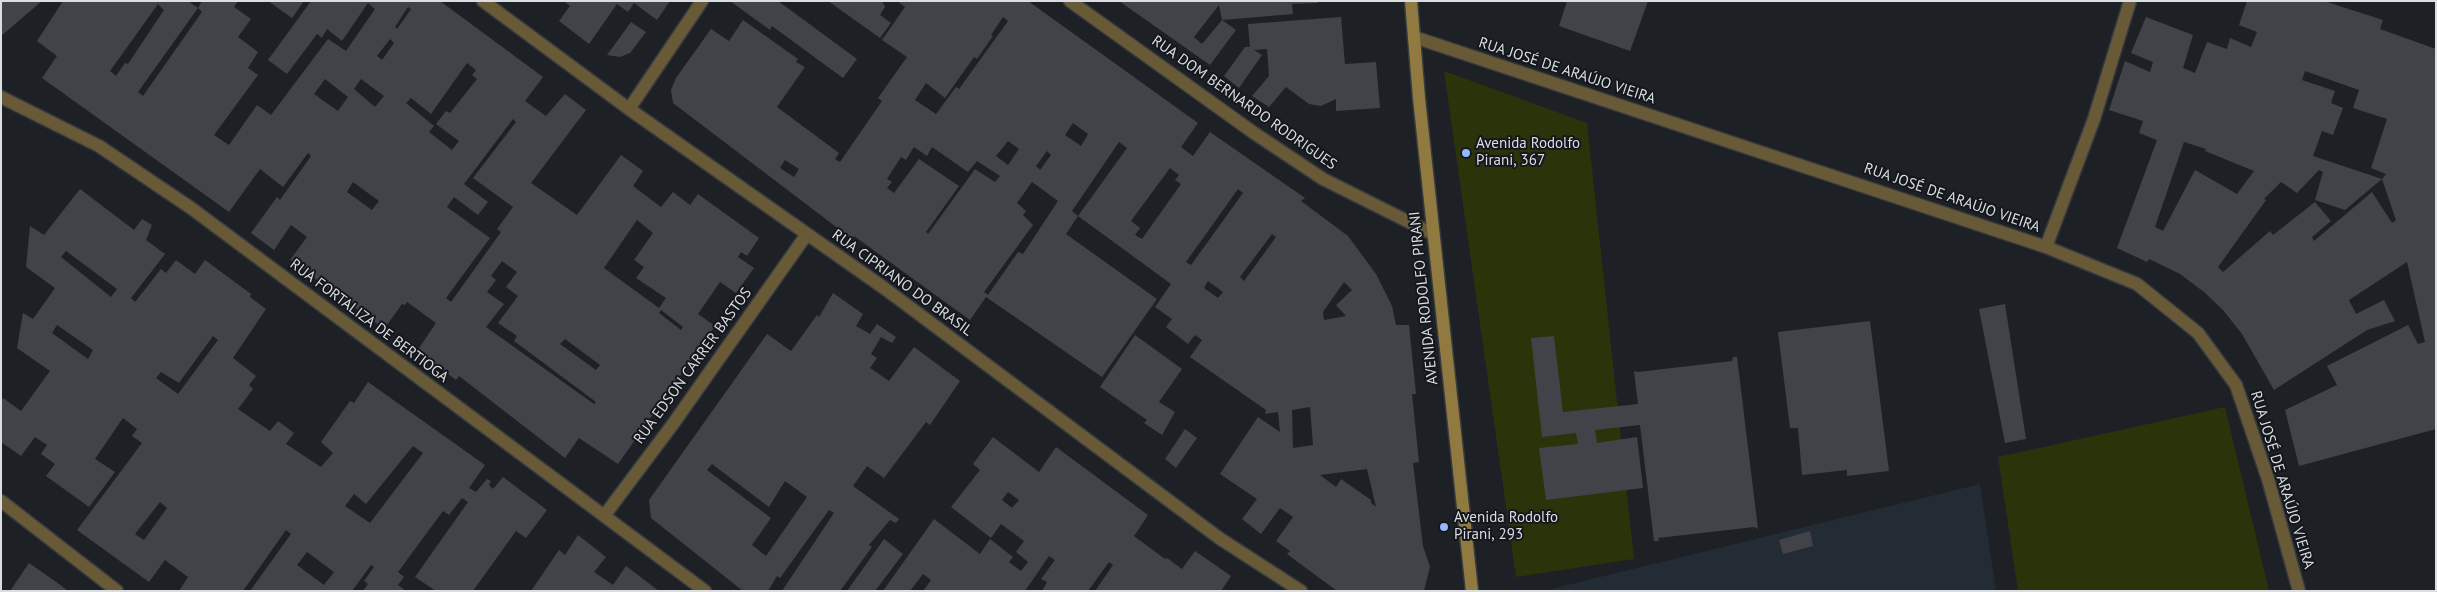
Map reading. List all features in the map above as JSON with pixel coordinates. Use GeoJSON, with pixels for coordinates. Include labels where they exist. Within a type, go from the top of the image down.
{"type":"FeatureCollection","features":[{"type":"Feature","properties":{"kind":"main road","name":"AVENIDA RODOLFO PIRANI"},"geometry":{"type":"LineString","coordinates":[[1411,1],[1433,234],[1472,591]]}},
{"type":"Feature","properties":{"kind":"street","name":"RUA CIPRIANO DO BRASIL"},"geometry":{"type":"LineString","coordinates":[[483,1],[629,109],[892,294],[1219,538],[1301,591]]}},
{"type":"Feature","properties":{"kind":"street"},"geometry":{"type":"LineString","coordinates":[[629,109],[702,1]]}},
{"type":"Feature","properties":{"kind":"street","name":"RUA DOM BERNARDO RODRIGUES"},"geometry":{"type":"LineString","coordinates":[[1070,1],[1254,133],[1324,179],[1433,234]]}},
{"type":"Feature","properties":{"kind":"street"},"geometry":{"type":"LineString","coordinates":[[2046,247],[2094,119],[2130,1]]}},
{"type":"Feature","properties":{"kind":"street","name":"RUA JOSÉ DE ARAÚJO VIEIRA"},"geometry":{"type":"LineString","coordinates":[[1414,37],[2046,247],[2137,284],[2198,333],[2236,385],[2268,479],[2299,591]]}},
{"type":"Feature","properties":{"kind":"street","name":"RUA FORTALIZA DE BERTIOGA"},"geometry":{"type":"LineString","coordinates":[[1,97],[99,146],[191,208],[705,591]]}},
{"type":"Feature","properties":{"kind":"street","name":"RUA EDSON CARRER BASTOS"},"geometry":{"type":"LineString","coordinates":[[604,516],[673,424],[807,234]]}},
{"type":"Feature","properties":{"kind":"street"},"geometry":{"type":"LineString","coordinates":[[1,500],[118,591]]}},
{"type":"Feature","properties":{"kind":"shaded area"},"geometry":{"type":"Polygon","coordinates":[[[1980,484],[1996,591],[1543,591],[1980,484]]]}},
{"type":"Feature","properties":{"kind":"green space"},"geometry":{"type":"Polygon","coordinates":[[[1444,71],[1587,123],[1634,559],[1516,577],[1444,71]]]}},
{"type":"Feature","properties":{"kind":"green space"},"geometry":{"type":"Polygon","coordinates":[[[2225,407],[2269,591],[2018,591],[1998,457],[2225,407]]]}},
{"type":"Feature","properties":{"kind":"building"},"geometry":{"type":"Polygon","coordinates":[[[2,1],[42,1],[1,36],[2,1]]]}},
{"type":"Feature","properties":{"kind":"building"},"geometry":{"type":"Polygon","coordinates":[[[63,1],[188,1],[198,8],[202,1],[238,1],[234,7],[251,19],[238,37],[258,52],[248,68],[258,75],[214,135],[229,145],[257,105],[271,115],[328,39],[346,51],[375,9],[368,3],[342,41],[327,29],[322,38],[317,34],[287,74],[268,60],[311,1],[440,1],[543,77],[525,101],[546,116],[565,94],[586,110],[531,183],[577,215],[621,155],[643,171],[633,186],[661,207],[673,192],[690,205],[698,194],[759,238],[747,256],[741,252],[738,257],[754,268],[736,293],[720,282],[698,314],[715,326],[618,464],[579,438],[565,458],[459,376],[456,380],[417,351],[436,323],[407,302],[405,305],[402,304],[384,329],[290,260],[307,237],[291,225],[274,250],[251,233],[277,197],[280,200],[311,156],[308,153],[283,187],[260,169],[229,212],[42,78],[57,56],[37,41],[63,1]],[[158,4],[110,71],[116,76],[125,63],[128,64],[164,10],[158,4]],[[408,7],[395,27],[397,29],[411,9],[408,7]],[[198,8],[138,92],[143,96],[202,12],[198,8]],[[390,39],[377,56],[382,60],[394,43],[390,39]],[[467,63],[431,114],[411,98],[406,103],[434,126],[429,132],[452,150],[459,141],[436,124],[446,111],[450,113],[477,79],[472,75],[476,70],[467,63]],[[325,79],[314,94],[338,111],[348,97],[325,79]],[[361,79],[354,89],[375,107],[384,96],[361,79]],[[513,119],[464,184],[488,202],[478,215],[454,197],[447,207],[490,238],[446,298],[451,302],[501,232],[497,229],[513,207],[473,178],[516,122],[513,119]],[[353,182],[347,192],[372,210],[379,201],[353,182]],[[637,220],[604,268],[659,308],[666,298],[636,278],[644,267],[634,260],[653,233],[637,220]],[[502,261],[491,276],[496,280],[487,292],[504,304],[486,327],[594,404],[596,402],[514,341],[517,336],[498,323],[518,296],[506,287],[517,272],[502,261]],[[661,310],[659,313],[681,330],[683,327],[661,310]],[[565,339],[560,344],[596,370],[600,365],[565,339]]]}},
{"type":"Feature","properties":{"kind":"building"},"geometry":{"type":"Polygon","coordinates":[[[268,1],[304,1],[292,18],[268,1]]]}},
{"type":"Feature","properties":{"kind":"building"},"geometry":{"type":"Polygon","coordinates":[[[564,1],[670,1],[657,20],[634,3],[628,12],[617,4],[589,44],[559,21],[570,6],[564,1]]]}},
{"type":"Feature","properties":{"kind":"building"},"geometry":{"type":"Polygon","coordinates":[[[730,1],[778,1],[857,59],[843,78],[772,26],[770,30],[730,1]]]}},
{"type":"Feature","properties":{"kind":"building"},"geometry":{"type":"Polygon","coordinates":[[[828,1],[882,1],[885,7],[880,15],[891,23],[880,38],[828,1]]]}},
{"type":"Feature","properties":{"kind":"building"},"geometry":{"type":"Polygon","coordinates":[[[897,1],[1028,1],[1198,123],[1181,147],[1193,156],[1210,132],[1305,198],[1301,201],[1348,236],[1376,274],[1392,306],[1396,325],[1409,325],[1416,394],[1412,394],[1419,462],[1413,463],[1423,546],[1430,567],[1424,591],[1337,591],[1287,554],[1290,551],[1276,541],[1293,517],[1280,508],[1261,534],[1242,519],[1257,499],[1220,474],[1258,417],[1280,432],[1278,412],[1265,414],[1266,410],[1190,357],[1202,340],[1195,335],[1188,344],[1166,327],[1172,319],[1155,307],[1171,284],[1078,216],[1066,234],[1157,299],[1102,377],[986,297],[970,320],[854,236],[852,239],[673,103],[671,90],[676,78],[711,29],[729,41],[743,20],[798,59],[796,62],[805,67],[777,107],[839,153],[835,159],[840,162],[882,101],[878,98],[907,57],[882,40],[905,7],[897,1]],[[1003,17],[991,35],[993,36],[977,59],[974,57],[945,98],[926,83],[915,100],[936,114],[956,87],[959,89],[1008,21],[1003,17]],[[1073,123],[1065,135],[1081,146],[1088,134],[1073,123]],[[1008,141],[996,156],[1008,165],[1019,149],[1008,141]],[[1119,142],[1072,211],[1078,216],[1127,148],[1119,142]],[[914,147],[906,160],[901,157],[887,179],[892,182],[887,188],[894,193],[919,159],[959,186],[926,232],[928,234],[975,169],[995,182],[1000,176],[977,161],[968,172],[932,147],[927,156],[914,147]],[[1047,151],[1036,166],[1040,170],[1051,155],[1047,151]],[[785,160],[780,168],[794,177],[799,169],[785,160]],[[1170,168],[1131,221],[1140,228],[1135,235],[1142,239],[1181,184],[1175,180],[1179,175],[1170,168]],[[1032,182],[1017,203],[1026,211],[1023,215],[1033,225],[984,292],[988,295],[1018,252],[1023,254],[1058,201],[1032,182]],[[1238,189],[1186,262],[1191,265],[1243,193],[1238,189]],[[1272,234],[1240,277],[1244,281],[1276,237],[1272,234]],[[1208,281],[1204,288],[1218,298],[1223,292],[1208,281]],[[1344,282],[1323,312],[1324,320],[1346,316],[1336,305],[1352,290],[1344,282]],[[1310,407],[1292,410],[1293,448],[1313,445],[1310,407]],[[1367,469],[1320,475],[1336,487],[1341,479],[1371,500],[1371,503],[1376,507],[1367,469]]]}},
{"type":"Feature","properties":{"kind":"building"},"geometry":{"type":"Polygon","coordinates":[[[1119,1],[1318,1],[1318,3],[1292,4],[1293,14],[1222,20],[1236,30],[1210,65],[1119,1]],[[1219,5],[1194,37],[1202,44],[1222,20],[1219,5]]]}},
{"type":"Feature","properties":{"kind":"building"},"geometry":{"type":"Polygon","coordinates":[[[1567,1],[1648,1],[1630,51],[1559,26],[1567,1]]]}},
{"type":"Feature","properties":{"kind":"building"},"geometry":{"type":"Polygon","coordinates":[[[2247,1],[2324,1],[2383,20],[2380,29],[2436,49],[2436,429],[2299,466],[2285,410],[2337,385],[2327,366],[2408,325],[2418,344],[2425,342],[2407,262],[2349,300],[2356,314],[2384,300],[2395,321],[2367,330],[2274,390],[2242,334],[2223,310],[2204,292],[2180,274],[2149,259],[2147,262],[2117,248],[2157,140],[2139,133],[2143,121],[2109,110],[2125,61],[2150,72],[2153,62],[2131,53],[2146,17],[2193,35],[2183,68],[2195,73],[2207,42],[2227,49],[2230,38],[2251,47],[2257,32],[2239,25],[2247,1]],[[2305,71],[2302,80],[2335,91],[2331,103],[2343,108],[2333,135],[2322,131],[2313,156],[2382,179],[2386,174],[2371,168],[2387,119],[2353,108],[2359,90],[2305,71]],[[2184,142],[2155,227],[2163,231],[2195,170],[2237,194],[2254,171],[2205,151],[2206,149],[2184,142]],[[2319,170],[2297,193],[2281,182],[2264,199],[2266,200],[2218,267],[2223,272],[2270,231],[2273,235],[2315,202],[2331,221],[2312,237],[2314,241],[2372,192],[2392,223],[2396,220],[2382,179],[2345,210],[2315,200],[2323,172],[2319,170]]]}},
{"type":"Feature","properties":{"kind":"building"},"geometry":{"type":"Polygon","coordinates":[[[1341,17],[1345,64],[1376,62],[1380,108],[1336,111],[1336,99],[1321,106],[1309,104],[1286,87],[1269,107],[1252,96],[1269,76],[1267,49],[1254,50],[1262,55],[1239,88],[1224,76],[1245,47],[1250,47],[1248,24],[1341,17]]]}},
{"type":"Feature","properties":{"kind":"building"},"geometry":{"type":"Polygon","coordinates":[[[631,22],[646,32],[630,53],[620,57],[607,55],[631,22]]]}},
{"type":"Feature","properties":{"kind":"building"},"geometry":{"type":"Polygon","coordinates":[[[80,189],[134,230],[142,219],[152,225],[146,240],[165,254],[131,298],[135,302],[161,269],[166,273],[176,260],[195,274],[205,260],[251,294],[250,297],[266,309],[233,358],[256,376],[249,385],[253,389],[238,409],[270,431],[278,421],[294,433],[286,444],[321,467],[333,453],[321,442],[350,401],[354,403],[368,382],[485,465],[469,488],[476,492],[487,479],[491,481],[489,485],[493,489],[503,477],[547,510],[526,538],[516,531],[473,591],[436,591],[415,577],[468,502],[462,498],[449,515],[443,511],[398,572],[404,577],[398,585],[406,591],[363,591],[368,584],[364,581],[374,567],[371,565],[352,591],[250,591],[291,534],[286,530],[243,591],[179,591],[188,577],[165,560],[149,582],[77,530],[142,443],[132,436],[137,429],[123,418],[95,459],[115,472],[89,507],[46,476],[55,464],[41,454],[47,445],[35,437],[21,456],[1,442],[1,403],[3,398],[21,411],[50,371],[17,348],[23,313],[33,319],[55,288],[26,267],[30,226],[44,235],[80,189]],[[66,251],[61,257],[111,297],[117,289],[66,251]],[[57,325],[52,333],[88,359],[93,350],[57,325]],[[213,336],[179,383],[161,372],[156,378],[178,394],[218,340],[213,336]],[[413,446],[366,504],[354,494],[345,506],[370,523],[423,453],[413,446]],[[160,502],[135,534],[144,540],[167,508],[160,502]],[[307,552],[297,565],[324,585],[334,572],[307,552]]]}},
{"type":"Feature","properties":{"kind":"building"},"geometry":{"type":"Polygon","coordinates":[[[833,293],[863,314],[856,326],[870,334],[877,324],[896,337],[892,343],[881,337],[871,354],[877,358],[870,368],[889,381],[914,347],[960,381],[930,425],[926,422],[884,478],[867,466],[853,486],[899,519],[896,523],[890,520],[869,545],[872,547],[840,591],[782,591],[834,513],[829,510],[780,578],[777,576],[768,591],[743,591],[651,518],[649,500],[767,334],[791,351],[817,315],[819,317],[833,293]],[[712,464],[707,470],[771,518],[752,545],[766,556],[807,497],[785,481],[769,507],[712,464]]]}},
{"type":"Feature","properties":{"kind":"building"},"geometry":{"type":"Polygon","coordinates":[[[2005,304],[2026,439],[2005,443],[1979,309],[2005,304]]]}},
{"type":"Feature","properties":{"kind":"building"},"geometry":{"type":"Polygon","coordinates":[[[1870,321],[1889,471],[1847,476],[1847,470],[1802,475],[1798,428],[1790,428],[1778,332],[1870,321]]]}},
{"type":"Feature","properties":{"kind":"building"},"geometry":{"type":"Polygon","coordinates":[[[1135,335],[1182,369],[1159,402],[1175,412],[1162,435],[1144,423],[1147,420],[1100,387],[1135,335]]]}},
{"type":"Feature","properties":{"kind":"building"},"geometry":{"type":"Polygon","coordinates":[[[1554,336],[1563,412],[1638,404],[1634,371],[1732,361],[1733,357],[1737,357],[1758,529],[1754,527],[1658,538],[1659,541],[1654,541],[1640,425],[1595,430],[1597,443],[1637,437],[1643,488],[1546,500],[1539,448],[1578,444],[1576,433],[1542,437],[1531,338],[1554,336]]]}},
{"type":"Feature","properties":{"kind":"building"},"geometry":{"type":"Polygon","coordinates":[[[1185,429],[1197,438],[1176,468],[1165,459],[1185,429]]]}},
{"type":"Feature","properties":{"kind":"building"},"geometry":{"type":"Polygon","coordinates":[[[993,437],[1039,472],[1056,447],[1148,515],[1134,536],[1165,559],[1167,558],[1182,569],[1195,551],[1231,576],[1221,591],[1095,591],[1113,565],[1109,562],[1088,591],[1042,591],[1047,582],[1041,579],[1055,560],[1049,556],[1025,591],[923,591],[931,580],[923,574],[910,591],[883,591],[934,519],[980,554],[990,539],[1013,557],[1009,562],[1021,571],[1028,562],[1016,552],[1024,541],[1001,524],[991,538],[951,507],[980,470],[973,464],[993,437]],[[1008,492],[1002,500],[1012,508],[1019,500],[1008,492]]]}},
{"type":"Feature","properties":{"kind":"building"},"geometry":{"type":"Polygon","coordinates":[[[1810,531],[1813,546],[1783,554],[1779,540],[1810,531]]]}},
{"type":"Feature","properties":{"kind":"building"},"geometry":{"type":"Polygon","coordinates":[[[578,535],[606,557],[594,572],[613,585],[626,566],[659,591],[531,591],[559,550],[565,555],[578,535]]]}},
{"type":"Feature","properties":{"kind":"building"},"geometry":{"type":"Polygon","coordinates":[[[884,539],[903,554],[875,591],[847,591],[884,539]]]}},
{"type":"Feature","properties":{"kind":"building"},"geometry":{"type":"Polygon","coordinates":[[[29,563],[59,584],[68,591],[10,591],[29,563]]]}},
{"type":"Feature","properties":{"kind":"place","name":"Avenida Rodolfo Pirani, 367"},"geometry":{"type":"Point","coordinates":[1466,153]}},
{"type":"Feature","properties":{"kind":"place","name":"Avenida Rodolfo Pirani, 293"},"geometry":{"type":"Point","coordinates":[1444,527]}}]}
